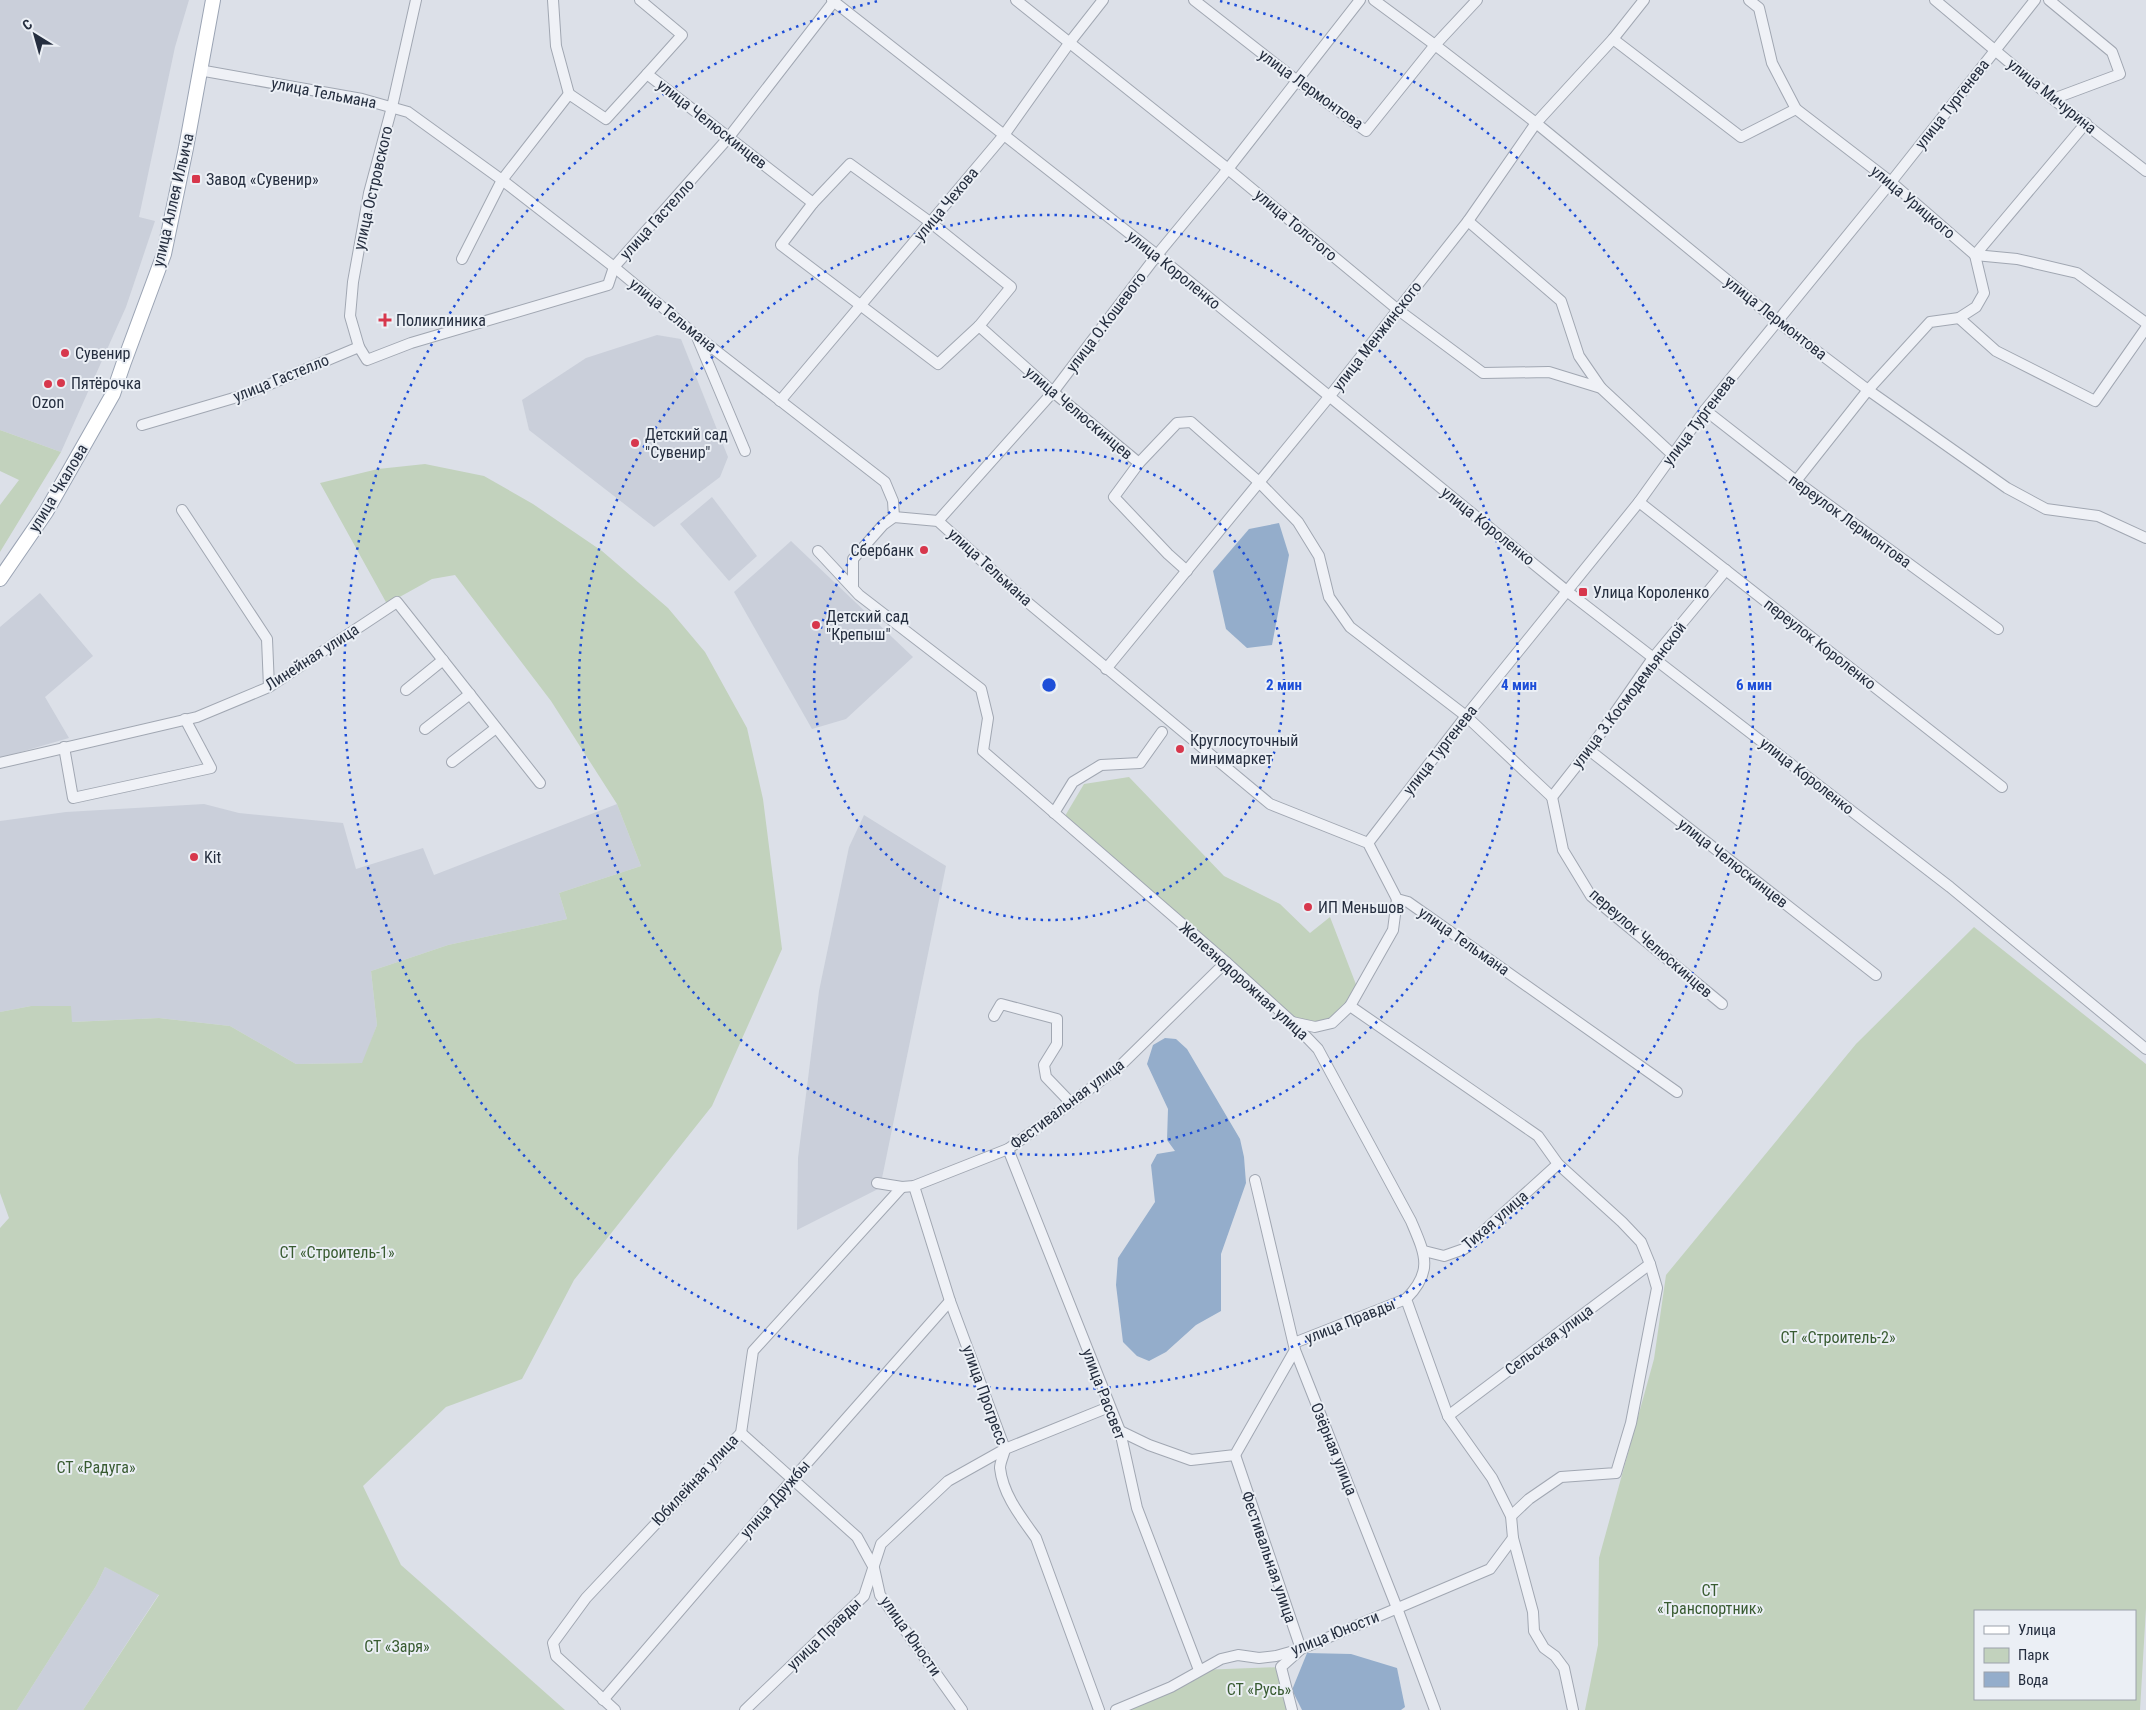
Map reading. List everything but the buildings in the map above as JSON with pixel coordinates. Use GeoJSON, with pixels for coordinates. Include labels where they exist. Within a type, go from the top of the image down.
{"type":"FeatureCollection","features":[{"type":"Feature","properties":{"kind":"main road","name":"улица Аллея Ильича"},"geometry":{"type":"LineString","coordinates":[[113,394],[164,254],[186,148],[213,0]]}},
{"type":"Feature","properties":{"kind":"main road","name":"улица Чкалова"},"geometry":{"type":"LineString","coordinates":[[0,579],[46,512],[113,394]]}},
{"type":"Feature","properties":{"kind":"street","name":"улица Островского"},"geometry":{"type":"LineString","coordinates":[[359,347],[350,316],[353,282],[369,193],[392,107],[416,0]]}},
{"type":"Feature","properties":{"kind":"street"},"geometry":{"type":"LineString","coordinates":[[553,0],[556,46],[569,94],[606,119],[647,74]]}},
{"type":"Feature","properties":{"kind":"street","name":"улица Челюскинцев"},"geometry":{"type":"LineString","coordinates":[[640,0],[682,35],[647,74],[813,203]]}},
{"type":"Feature","properties":{"kind":"street","name":"улица Короленко"},"geometry":{"type":"LineString","coordinates":[[834,0],[1157,254],[1568,592],[1950,887],[2146,1049]]}},
{"type":"Feature","properties":{"kind":"street","name":"улица Гастелло"},"geometry":{"type":"LineString","coordinates":[[142,425],[244,395],[359,347],[367,360],[411,343],[608,286],[614,267],[729,137],[834,0]]}},
{"type":"Feature","properties":{"kind":"street","name":"улица Толстого"},"geometry":{"type":"LineString","coordinates":[[1016,0],[1228,168],[1397,309],[1483,373],[1549,372],[1602,388]]}},
{"type":"Feature","properties":{"kind":"street","name":"улица Чехова"},"geometry":{"type":"LineString","coordinates":[[780,400],[1004,135],[1070,42],[1103,0]]}},
{"type":"Feature","properties":{"kind":"street","name":"улица Лермонтова"},"geometry":{"type":"LineString","coordinates":[[1194,0],[1296,80],[1366,131],[1435,45],[1477,0]]}},
{"type":"Feature","properties":{"kind":"street","name":"улица О.Кошевого"},"geometry":{"type":"LineString","coordinates":[[938,520],[1053,392],[1157,254],[1228,168],[1360,0]]}},
{"type":"Feature","properties":{"kind":"street","name":"улица Лермонтова"},"geometry":{"type":"LineString","coordinates":[[1374,0],[1536,124],[1777,321],[1868,390],[2008,488],[2046,509],[2098,516],[2146,538]]}},
{"type":"Feature","properties":{"kind":"street","name":"улица Менжинского"},"geometry":{"type":"LineString","coordinates":[[1106,668],[1329,396],[1468,221],[1536,124],[1613,39],[1644,0]]}},
{"type":"Feature","properties":{"kind":"street","name":"улица Урицкого"},"geometry":{"type":"LineString","coordinates":[[1749,0],[1759,8],[1772,63],[1796,109],[1891,182],[1975,255]]}},
{"type":"Feature","properties":{"kind":"street","name":"улица Мичурина"},"geometry":{"type":"LineString","coordinates":[[1935,0],[2053,99],[2146,171]]}},
{"type":"Feature","properties":{"kind":"street","name":"улица Тургенева"},"geometry":{"type":"LineString","coordinates":[[1368,843],[1466,716],[1639,502],[1705,410],[1891,182],[2035,0]]}},
{"type":"Feature","properties":{"kind":"street"},"geometry":{"type":"LineString","coordinates":[[2049,0],[2112,52],[2120,74],[2053,99]]}},
{"type":"Feature","properties":{"kind":"street"},"geometry":{"type":"LineString","coordinates":[[1613,39],[1742,137],[1796,109]]}},
{"type":"Feature","properties":{"kind":"street","name":"улица Тельмана"},"geometry":{"type":"LineString","coordinates":[[200,70],[362,99],[408,112],[502,180],[614,267],[697,336],[885,482],[893,501],[894,517],[938,520],[1026,601],[1270,804],[1368,843]]}},
{"type":"Feature","properties":{"kind":"street"},"geometry":{"type":"LineString","coordinates":[[462,259],[502,180],[569,94]]}},
{"type":"Feature","properties":{"kind":"street"},"geometry":{"type":"LineString","coordinates":[[1975,255],[2086,123]]}},
{"type":"Feature","properties":{"kind":"street"},"geometry":{"type":"LineString","coordinates":[[850,164],[930,222],[1011,287],[978,326],[938,364],[782,245],[813,203],[850,164]]}},
{"type":"Feature","properties":{"kind":"street","name":"улица Толстого"},"geometry":{"type":"LineString","coordinates":[[1468,221],[1561,301],[1579,356],[1602,388],[1672,454]]}},
{"type":"Feature","properties":{"kind":"street"},"geometry":{"type":"LineString","coordinates":[[1796,481],[1868,390],[1930,322],[1959,318],[1976,307],[1984,293],[1975,255]]}},
{"type":"Feature","properties":{"kind":"street"},"geometry":{"type":"LineString","coordinates":[[1975,255],[2017,259],[2077,273],[2146,324]]}},
{"type":"Feature","properties":{"kind":"street"},"geometry":{"type":"LineString","coordinates":[[1959,318],[1996,351],[2095,401],[2146,328]]}},
{"type":"Feature","properties":{"kind":"street","name":"улица Челюскинцев"},"geometry":{"type":"LineString","coordinates":[[978,326],[1053,392],[1139,463],[1114,497],[1168,554],[1187,571]]}},
{"type":"Feature","properties":{"kind":"street"},"geometry":{"type":"LineString","coordinates":[[697,336],[745,451]]}},
{"type":"Feature","properties":{"kind":"street","name":"переулок Лермонтова"},"geometry":{"type":"LineString","coordinates":[[1705,410],[1796,481],[1998,629]]}},
{"type":"Feature","properties":{"kind":"street"},"geometry":{"type":"LineString","coordinates":[[1139,463],[1177,423],[1191,422],[1259,482],[1298,522],[1319,556],[1329,597],[1350,627],[1466,716],[1552,797]]}},
{"type":"Feature","properties":{"kind":"street","name":"переулок Короленко"},"geometry":{"type":"LineString","coordinates":[[1639,502],[2002,787]]}},
{"type":"Feature","properties":{"kind":"street"},"geometry":{"type":"LineString","coordinates":[[182,510],[267,639],[269,687]]}},
{"type":"Feature","properties":{"kind":"street"},"geometry":{"type":"LineString","coordinates":[[853,588],[853,559],[883,525],[894,517]]}},
{"type":"Feature","properties":{"kind":"street","name":"Железнодорожная улица"},"geometry":{"type":"LineString","coordinates":[[818,550],[853,588],[981,689],[988,718],[983,751],[1226,962],[1292,1022],[1318,1049],[1411,1221],[1424,1251],[1425,1270],[1418,1286],[1406,1299]]}},
{"type":"Feature","properties":{"kind":"street","name":"улица З.Космодемьянской"},"geometry":{"type":"LineString","coordinates":[[1552,797],[1589,750],[1653,658],[1726,570]]}},
{"type":"Feature","properties":{"kind":"street","name":"Линейная улица"},"geometry":{"type":"LineString","coordinates":[[0,763],[197,717],[269,687],[397,602],[540,784]]}},
{"type":"Feature","properties":{"kind":"street"},"geometry":{"type":"LineString","coordinates":[[406,690],[444,660]]}},
{"type":"Feature","properties":{"kind":"street"},"geometry":{"type":"LineString","coordinates":[[425,729],[470,694]]}},
{"type":"Feature","properties":{"kind":"street"},"geometry":{"type":"LineString","coordinates":[[64,747],[73,798],[211,768],[185,719]]}},
{"type":"Feature","properties":{"kind":"street"},"geometry":{"type":"LineString","coordinates":[[452,762],[496,728]]}},
{"type":"Feature","properties":{"kind":"street"},"geometry":{"type":"LineString","coordinates":[[1054,813],[1073,782],[1101,765],[1140,763],[1162,732]]}},
{"type":"Feature","properties":{"kind":"street","name":"улица Челюскинцев"},"geometry":{"type":"LineString","coordinates":[[1589,750],[1876,975]]}},
{"type":"Feature","properties":{"kind":"street","name":"переулок Челюскинцев"},"geometry":{"type":"LineString","coordinates":[[1552,797],[1563,850],[1591,896],[1722,1004]]}},
{"type":"Feature","properties":{"kind":"street"},"geometry":{"type":"LineString","coordinates":[[1292,1022],[1315,1027],[1323,1025],[1332,1022],[1350,1006],[1393,930],[1397,899],[1368,843]]}},
{"type":"Feature","properties":{"kind":"street","name":"улица Тельмана"},"geometry":{"type":"LineString","coordinates":[[1397,899],[1408,902],[1677,1092]]}},
{"type":"Feature","properties":{"kind":"street","name":"Фестивальная улица"},"geometry":{"type":"LineString","coordinates":[[877,1183],[902,1187],[914,1186],[1008,1149],[1119,1067],[1226,962]]}},
{"type":"Feature","properties":{"kind":"street"},"geometry":{"type":"LineString","coordinates":[[994,1016],[1001,1004],[1056,1020],[1057,1044],[1044,1065],[1046,1078],[1071,1103]]}},
{"type":"Feature","properties":{"kind":"street"},"geometry":{"type":"LineString","coordinates":[[1350,1006],[1538,1136],[1558,1164],[1622,1222],[1641,1242],[1650,1264],[1657,1288],[1632,1423],[1616,1473],[1561,1477],[1528,1499],[1510,1516]]}},
{"type":"Feature","properties":{"kind":"street","name":"улица Рассвет"},"geometry":{"type":"LineString","coordinates":[[1008,1149],[1120,1431],[1138,1508],[1199,1670]]}},
{"type":"Feature","properties":{"kind":"street","name":"Тихая улица"},"geometry":{"type":"LineString","coordinates":[[1424,1251],[1444,1256],[1464,1250],[1558,1164]]}},
{"type":"Feature","properties":{"kind":"street","name":"Озёрная улица"},"geometry":{"type":"LineString","coordinates":[[1256,1180],[1294,1347],[1397,1608],[1435,1710]]}},
{"type":"Feature","properties":{"kind":"street","name":"улица Прогресс"},"geometry":{"type":"LineString","coordinates":[[914,1186],[950,1300],[1006,1449],[1000,1466],[1005,1490],[1020,1516],[1036,1538],[1099,1710]]}},
{"type":"Feature","properties":{"kind":"street","name":"Юбилейная улица"},"geometry":{"type":"LineString","coordinates":[[615,1710],[556,1656],[553,1643],[586,1598],[741,1432],[753,1351],[902,1187]]}},
{"type":"Feature","properties":{"kind":"street","name":"Сельская улица"},"geometry":{"type":"LineString","coordinates":[[1448,1416],[1650,1264]]}},
{"type":"Feature","properties":{"kind":"street"},"geometry":{"type":"LineString","coordinates":[[1406,1299],[1448,1416],[1492,1478],[1510,1516],[1513,1538],[1533,1612],[1534,1631],[1544,1648],[1555,1656],[1564,1668],[1573,1710]]}},
{"type":"Feature","properties":{"kind":"street","name":"улица Правды"},"geometry":{"type":"LineString","coordinates":[[1294,1347],[1406,1299]]}},
{"type":"Feature","properties":{"kind":"street","name":"улица Дружбы"},"geometry":{"type":"LineString","coordinates":[[603,1700],[950,1300]]}},
{"type":"Feature","properties":{"kind":"street"},"geometry":{"type":"LineString","coordinates":[[1120,1431],[1149,1445],[1190,1460],[1235,1455],[1294,1347]]}},
{"type":"Feature","properties":{"kind":"street","name":"улица Правды"},"geometry":{"type":"LineString","coordinates":[[745,1710],[864,1596],[881,1544],[948,1480],[1006,1449],[1109,1407]]}},
{"type":"Feature","properties":{"kind":"street","name":"улица Юности"},"geometry":{"type":"LineString","coordinates":[[741,1432],[857,1537],[874,1568],[880,1595],[962,1710]]}},
{"type":"Feature","properties":{"kind":"street","name":"Фестивальная улица"},"geometry":{"type":"LineString","coordinates":[[1235,1455],[1301,1649]]}},
{"type":"Feature","properties":{"kind":"street","name":"улица Юности"},"geometry":{"type":"LineString","coordinates":[[1116,1710],[1171,1687],[1220,1659],[1238,1655],[1258,1658],[1276,1656],[1301,1649],[1490,1570],[1513,1538]]}},
{"type":"Feature","properties":{"kind":"street"},"geometry":{"type":"LineString","coordinates":[[1292,1710],[1281,1667],[1301,1649]]}},
{"type":"Feature","properties":{"kind":"shaded area"},"geometry":{"type":"Polygon","coordinates":[[[0,0],[189,0],[175,47],[139,217],[155,221],[126,307],[61,452],[0,430],[0,0]]]}},
{"type":"Feature","properties":{"kind":"shaded area","name":"Детский сад \"Сувенир\""},"geometry":{"type":"Polygon","coordinates":[[[657,335],[681,339],[728,457],[720,477],[654,527],[529,430],[522,400],[586,358],[657,335]]]}},
{"type":"Feature","properties":{"kind":"shaded area"},"geometry":{"type":"Polygon","coordinates":[[[712,497],[757,556],[729,581],[680,524],[712,497]]]}},
{"type":"Feature","properties":{"kind":"shaded area","name":"Детский сад \"Крепыш\""},"geometry":{"type":"Polygon","coordinates":[[[791,541],[913,657],[846,719],[812,729],[734,592],[791,541]]]}},
{"type":"Feature","properties":{"kind":"shaded area"},"geometry":{"type":"Polygon","coordinates":[[[40,593],[93,656],[45,697],[69,738],[0,758],[0,627],[40,593]]]}},
{"type":"Feature","properties":{"kind":"shaded area"},"geometry":{"type":"Polygon","coordinates":[[[204,804],[239,813],[343,823],[356,869],[423,848],[434,875],[617,804],[641,866],[559,893],[567,919],[448,945],[371,971],[377,1025],[363,1063],[296,1064],[230,1026],[159,1018],[71,1022],[71,1006],[31,1006],[0,1012],[0,821],[66,812],[204,804]]]}},
{"type":"Feature","properties":{"kind":"shaded area"},"geometry":{"type":"Polygon","coordinates":[[[864,815],[946,866],[880,1188],[797,1230],[798,1158],[819,991],[849,847],[864,815]]]}},
{"type":"Feature","properties":{"kind":"shaded area"},"geometry":{"type":"Polygon","coordinates":[[[105,1567],[159,1594],[83,1710],[17,1710],[96,1586],[105,1567]]]}},
{"type":"Feature","properties":{"kind":"green space"},"geometry":{"type":"Polygon","coordinates":[[[0,430],[61,452],[0,552],[0,505],[19,480],[0,471],[0,430]]]}},
{"type":"Feature","properties":{"kind":"green space"},"geometry":{"type":"Polygon","coordinates":[[[425,464],[484,476],[533,504],[602,551],[668,608],[705,652],[747,728],[763,799],[782,949],[712,1106],[574,1280],[522,1379],[446,1407],[363,1486],[401,1565],[565,1710],[83,1710],[159,1595],[105,1567],[96,1586],[17,1710],[0,1710],[0,1228],[9,1218],[0,1193],[0,1012],[31,1006],[71,1006],[72,1022],[159,1018],[230,1026],[296,1064],[362,1063],[377,1025],[371,971],[448,945],[567,919],[559,893],[641,866],[617,804],[551,701],[455,575],[432,579],[387,604],[320,483],[378,469],[425,464]]]}},
{"type":"Feature","properties":{"kind":"green space"},"geometry":{"type":"Polygon","coordinates":[[[1129,777],[1224,876],[1280,904],[1310,933],[1330,917],[1357,987],[1339,1011],[1325,1023],[1292,1022],[1062,821],[1084,784],[1129,777]]]}},
{"type":"Feature","properties":{"kind":"green space","name":"СТ «Строитель-2»"},"geometry":{"type":"Polygon","coordinates":[[[1974,927],[2146,1064],[2146,1608],[2140,1710],[1585,1710],[1598,1645],[1599,1558],[1654,1359],[1666,1275],[1856,1044],[1974,927]]]}},
{"type":"Feature","properties":{"kind":"green space","name":"СТ «Русь»"},"geometry":{"type":"Polygon","coordinates":[[[1281,1667],[1292,1710],[1116,1710],[1199,1670],[1281,1667]]]}},
{"type":"Feature","properties":{"kind":"water"},"geometry":{"type":"Polygon","coordinates":[[[1279,523],[1289,555],[1272,645],[1247,648],[1226,629],[1213,571],[1249,529],[1279,523]]]}},
{"type":"Feature","properties":{"kind":"water"},"geometry":{"type":"Polygon","coordinates":[[[1165,1038],[1176,1039],[1187,1049],[1240,1139],[1244,1157],[1246,1183],[1221,1254],[1221,1311],[1196,1325],[1166,1352],[1149,1361],[1137,1356],[1123,1342],[1116,1285],[1118,1258],[1155,1202],[1151,1165],[1157,1154],[1175,1151],[1167,1140],[1168,1109],[1147,1064],[1153,1045],[1165,1038]]]}},
{"type":"Feature","properties":{"kind":"water"},"geometry":{"type":"Polygon","coordinates":[[[1307,1653],[1351,1654],[1397,1668],[1405,1707],[1401,1710],[1302,1710],[1292,1690],[1307,1653]]]}},
{"type":"Feature","properties":{"kind":"place","name":"Завод «Сувенир»"},"geometry":{"type":"Point","coordinates":[196,179]}},
{"type":"Feature","properties":{"kind":"place","name":"Поликлиника"},"geometry":{"type":"Point","coordinates":[385,320]}},
{"type":"Feature","properties":{"kind":"place","name":"Сувенир"},"geometry":{"type":"Point","coordinates":[65,353]}},
{"type":"Feature","properties":{"kind":"place","name":"Пятёрочка"},"geometry":{"type":"Point","coordinates":[61,383]}},
{"type":"Feature","properties":{"kind":"place","name":"Ozon"},"geometry":{"type":"Point","coordinates":[48,384]}},
{"type":"Feature","properties":{"kind":"place","name":"Детский сад \"Сувенир\""},"geometry":{"type":"Point","coordinates":[635,443]}},
{"type":"Feature","properties":{"kind":"place","name":"Сбербанк"},"geometry":{"type":"Point","coordinates":[924,550]}},
{"type":"Feature","properties":{"kind":"place","name":"Улица Короленко"},"geometry":{"type":"Point","coordinates":[1583,592]}},
{"type":"Feature","properties":{"kind":"place","name":"Детский сад \"Крепыш\""},"geometry":{"type":"Point","coordinates":[816,625]}},
{"type":"Feature","properties":{"kind":"place","name":"Круглосуточный минимаркет"},"geometry":{"type":"Point","coordinates":[1180,749]}},
{"type":"Feature","properties":{"kind":"place","name":"Kit"},"geometry":{"type":"Point","coordinates":[194,857]}},
{"type":"Feature","properties":{"kind":"place","name":"ИП Меньшов"},"geometry":{"type":"Point","coordinates":[1308,907]}},
{"type":"Feature","properties":{"kind":"park label","name":"СТ «Строитель-1»"},"geometry":{"type":"Point","coordinates":[337,1252]}},
{"type":"Feature","properties":{"kind":"park label","name":"СТ «Радуга»"},"geometry":{"type":"Point","coordinates":[96,1467]}},
{"type":"Feature","properties":{"kind":"park label","name":"СТ «Транспортник»"},"geometry":{"type":"Point","coordinates":[1710,1599]}},
{"type":"Feature","properties":{"kind":"park label","name":"СТ «Заря»"},"geometry":{"type":"Point","coordinates":[397,1646]}}]}
